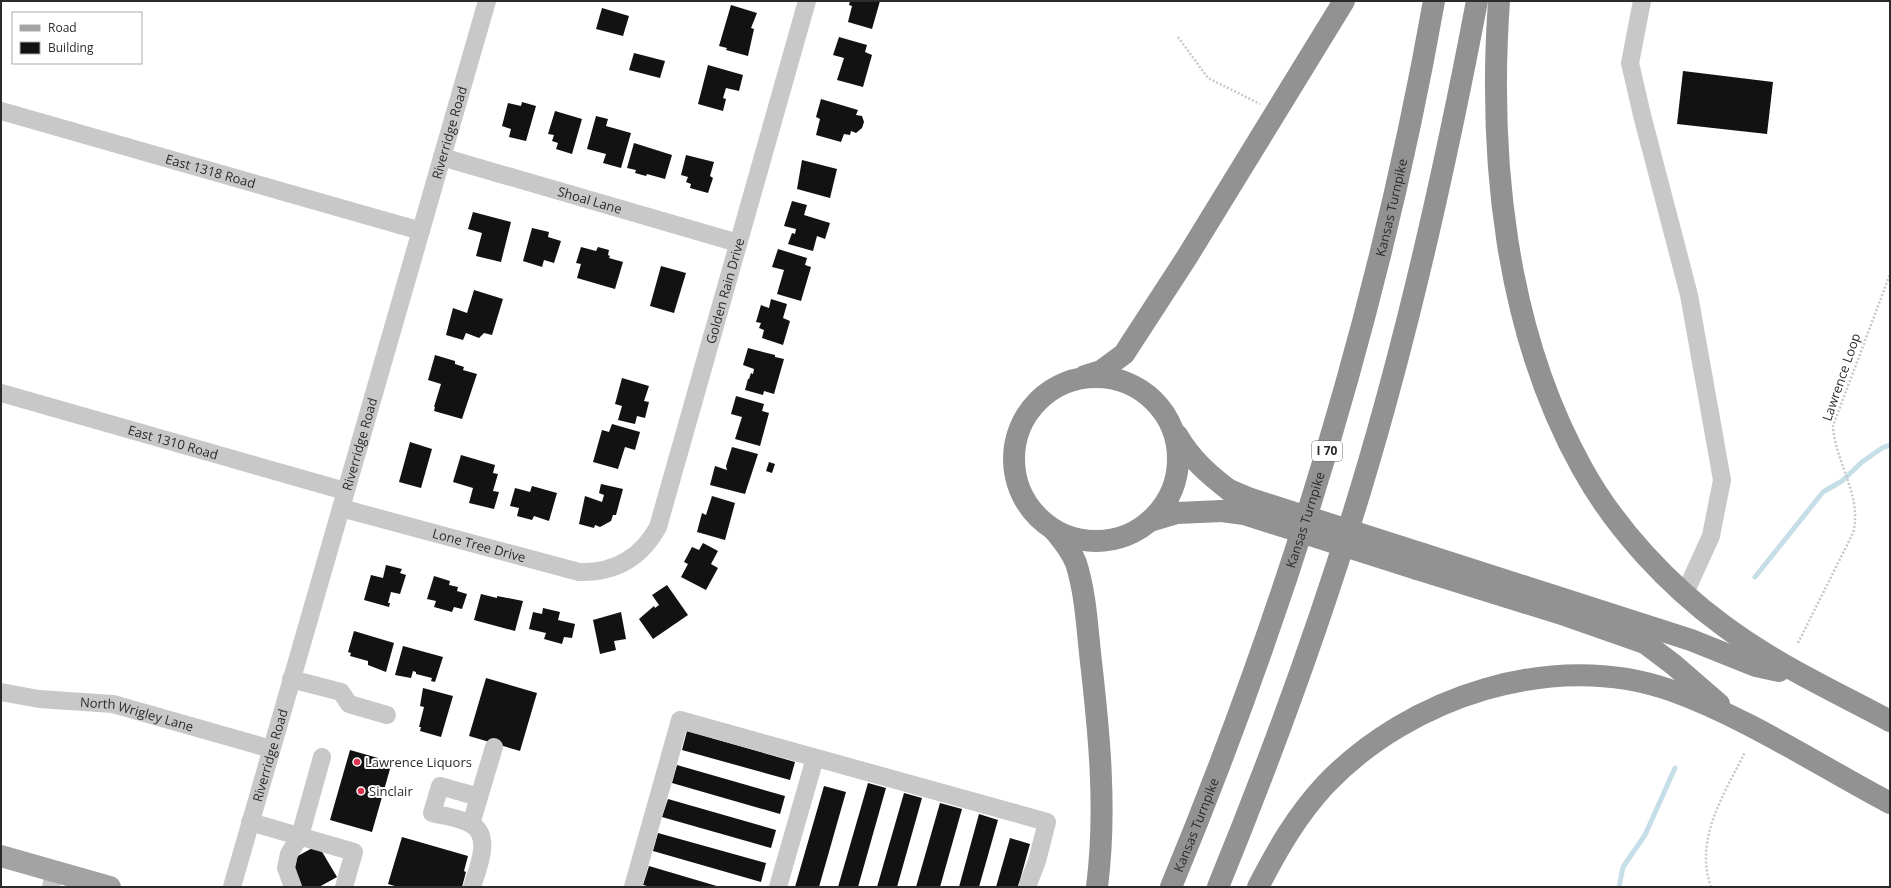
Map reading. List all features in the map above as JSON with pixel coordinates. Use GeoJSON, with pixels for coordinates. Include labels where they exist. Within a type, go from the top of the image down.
{"type":"FeatureCollection","features":[{"type":"Feature","properties":{"kind":"highway"},"geometry":{"type":"LineString","coordinates":[[1097,887],[1101,825],[1100,738],[1082,593],[1076,563],[1068,547],[1054,530],[1035,515],[1022,496],[1014,473],[1014,448],[1021,425],[1033,405],[1051,389],[1101,370],[1124,354],[1187,257],[1344,1]]}},
{"type":"Feature","properties":{"kind":"highway","name":"Kansas Turnpike"},"geometry":{"type":"LineString","coordinates":[[1171,887],[1202,813],[1241,711],[1289,572],[1322,470],[1380,255],[1409,129],[1434,1]]}},
{"type":"Feature","properties":{"kind":"highway"},"geometry":{"type":"LineString","coordinates":[[1218,887],[1244,824],[1294,688],[1338,560],[1362,483],[1399,352],[1427,243],[1447,157],[1477,1]]}},
{"type":"Feature","properties":{"kind":"highway"},"geometry":{"type":"LineString","coordinates":[[1499,1],[1496,76],[1501,182],[1514,277],[1533,355],[1555,413],[1583,471],[1622,527],[1645,555],[1685,593],[1722,625],[1763,653],[1890,721]]}},
{"type":"Feature","properties":{"kind":"highway"},"geometry":{"type":"LineString","coordinates":[[1074,379],[1103,376],[1131,384],[1156,401],[1185,450],[1196,462],[1229,490],[1565,615],[1645,643],[1674,665],[1732,716]]}},
{"type":"Feature","properties":{"kind":"highway"},"geometry":{"type":"LineString","coordinates":[[1054,530],[1078,540],[1104,541],[1129,535],[1150,521],[1167,501],[1176,477],[1178,451],[1172,426]]}},
{"type":"Feature","properties":{"kind":"highway"},"geometry":{"type":"LineString","coordinates":[[1150,521],[1177,513],[1202,510],[1244,514],[1420,561],[1691,640],[1756,666],[1811,678]]}},
{"type":"Feature","properties":{"kind":"highway"},"geometry":{"type":"LineString","coordinates":[[1258,887],[1283,839],[1304,810],[1352,759],[1374,741],[1417,715],[1466,695],[1492,687],[1532,680],[1573,676],[1605,677],[1640,682],[1669,690],[1732,716],[1890,803]]}},
{"type":"Feature","properties":{"kind":"main road"},"geometry":{"type":"LineString","coordinates":[[1,856],[53,879],[110,887]]}},
{"type":"Feature","properties":{"kind":"street","name":"Riverridge Road"},"geometry":{"type":"LineString","coordinates":[[232,887],[487,1]]}},
{"type":"Feature","properties":{"kind":"street","name":"Golden Rain Drive"},"geometry":{"type":"LineString","coordinates":[[618,565],[636,556],[658,527],[738,242],[808,1]]}},
{"type":"Feature","properties":{"kind":"street"},"geometry":{"type":"LineString","coordinates":[[1642,1],[1630,63],[1689,295],[1722,480],[1711,536],[1685,593]]}},
{"type":"Feature","properties":{"kind":"street","name":"East 1318 Road"},"geometry":{"type":"LineString","coordinates":[[1,111],[421,231]]}},
{"type":"Feature","properties":{"kind":"street","name":"Shoal Lane"},"geometry":{"type":"LineString","coordinates":[[442,157],[738,242]]}},
{"type":"Feature","properties":{"kind":"street","name":"East 1310 Road"},"geometry":{"type":"LineString","coordinates":[[1,394],[343,499]]}},
{"type":"Feature","properties":{"kind":"street","name":"Lone Tree Drive"},"geometry":{"type":"LineString","coordinates":[[343,499],[571,570],[596,572],[618,565]]}},
{"type":"Feature","properties":{"kind":"street"},"geometry":{"type":"LineString","coordinates":[[291,679],[341,692],[349,704],[387,715]]}},
{"type":"Feature","properties":{"kind":"street","name":"North Wrigley Lane"},"geometry":{"type":"LineString","coordinates":[[1,692],[39,699],[113,704],[271,749]]}},
{"type":"Feature","properties":{"kind":"street"},"geometry":{"type":"LineString","coordinates":[[633,887],[680,720],[1047,822],[1037,861],[1027,887]]}},
{"type":"Feature","properties":{"kind":"street"},"geometry":{"type":"LineString","coordinates":[[471,824],[494,747]]}},
{"type":"Feature","properties":{"kind":"street"},"geometry":{"type":"LineString","coordinates":[[293,887],[286,868],[289,854],[300,836],[322,757]]}},
{"type":"Feature","properties":{"kind":"street"},"geometry":{"type":"LineString","coordinates":[[778,887],[815,758]]}},
{"type":"Feature","properties":{"kind":"street"},"geometry":{"type":"LineString","coordinates":[[472,887],[482,851],[479,833],[471,824],[432,813],[440,786],[479,797]]}},
{"type":"Feature","properties":{"kind":"street"},"geometry":{"type":"LineString","coordinates":[[250,822],[354,852],[344,887]]}},
{"type":"Feature","properties":{"kind":"path"},"geometry":{"type":"LineString","coordinates":[[1178,37],[1208,78],[1276,112]]}},
{"type":"Feature","properties":{"kind":"path","name":"Lawrence Loop"},"geometry":{"type":"LineString","coordinates":[[1798,642],[1853,533],[1856,522],[1851,490],[1834,436],[1835,417],[1890,274]]}},
{"type":"Feature","properties":{"kind":"path"},"geometry":{"type":"LineString","coordinates":[[1711,887],[1706,863],[1706,845],[1709,828],[1714,813],[1745,752]]}},
{"type":"Feature","properties":{"kind":"building"},"geometry":{"type":"Polygon","coordinates":[[[850,1],[880,1],[872,29],[848,22],[852,6],[849,5],[850,1]]]}},
{"type":"Feature","properties":{"kind":"building"},"geometry":{"type":"Polygon","coordinates":[[[731,5],[757,13],[751,28],[754,29],[748,56],[726,50],[727,48],[719,46],[731,5]]]}},
{"type":"Feature","properties":{"kind":"building"},"geometry":{"type":"Polygon","coordinates":[[[602,8],[629,16],[623,36],[596,29],[602,8]]]}},
{"type":"Feature","properties":{"kind":"building"},"geometry":{"type":"Polygon","coordinates":[[[839,37],[867,45],[865,52],[872,55],[863,87],[837,80],[844,58],[833,55],[839,37]]]}},
{"type":"Feature","properties":{"kind":"building"},"geometry":{"type":"Polygon","coordinates":[[[634,53],[665,61],[660,78],[629,70],[634,53]]]}},
{"type":"Feature","properties":{"kind":"building"},"geometry":{"type":"Polygon","coordinates":[[[708,65],[743,75],[739,91],[726,88],[723,98],[726,99],[723,111],[698,104],[708,65]]]}},
{"type":"Feature","properties":{"kind":"building"},"geometry":{"type":"Polygon","coordinates":[[[1683,71],[1773,82],[1767,134],[1677,124],[1683,71]]]}},
{"type":"Feature","properties":{"kind":"building"},"geometry":{"type":"Polygon","coordinates":[[[821,99],[858,110],[856,115],[862,116],[864,122],[862,128],[856,133],[851,131],[850,135],[844,134],[841,142],[816,135],[820,119],[816,117],[821,99]]]}},
{"type":"Feature","properties":{"kind":"building"},"geometry":{"type":"Polygon","coordinates":[[[522,102],[536,106],[526,141],[509,137],[511,129],[502,126],[508,103],[521,106],[522,102]]]}},
{"type":"Feature","properties":{"kind":"building"},"geometry":{"type":"Polygon","coordinates":[[[555,111],[582,119],[572,154],[556,149],[558,143],[552,141],[554,135],[548,134],[555,111]]]}},
{"type":"Feature","properties":{"kind":"building"},"geometry":{"type":"Polygon","coordinates":[[[596,116],[608,119],[606,126],[631,133],[621,168],[603,163],[606,154],[587,149],[596,116]]]}},
{"type":"Feature","properties":{"kind":"building"},"geometry":{"type":"Polygon","coordinates":[[[634,143],[672,155],[665,179],[647,174],[646,176],[635,173],[636,170],[627,168],[634,143]]]}},
{"type":"Feature","properties":{"kind":"building"},"geometry":{"type":"Polygon","coordinates":[[[686,155],[714,162],[710,176],[713,178],[708,193],[690,188],[691,184],[686,182],[688,177],[681,175],[686,155]]]}},
{"type":"Feature","properties":{"kind":"building"},"geometry":{"type":"Polygon","coordinates":[[[802,160],[837,169],[830,198],[797,189],[802,160]]]}},
{"type":"Feature","properties":{"kind":"building"},"geometry":{"type":"Polygon","coordinates":[[[792,201],[807,205],[804,215],[830,223],[825,239],[817,236],[813,251],[788,244],[792,233],[795,234],[796,229],[784,226],[792,201]]]}},
{"type":"Feature","properties":{"kind":"building"},"geometry":{"type":"Polygon","coordinates":[[[473,212],[511,222],[501,262],[476,256],[482,233],[468,229],[473,212]]]}},
{"type":"Feature","properties":{"kind":"building"},"geometry":{"type":"Polygon","coordinates":[[[532,228],[549,232],[548,237],[561,241],[554,263],[544,260],[542,267],[523,261],[532,228]]]}},
{"type":"Feature","properties":{"kind":"building"},"geometry":{"type":"Polygon","coordinates":[[[581,247],[596,251],[598,247],[609,250],[609,258],[623,262],[615,289],[577,278],[581,264],[576,263],[581,247]]]}},
{"type":"Feature","properties":{"kind":"building"},"geometry":{"type":"Polygon","coordinates":[[[778,249],[807,258],[805,265],[811,267],[801,301],[777,294],[784,270],[772,267],[778,249]]]}},
{"type":"Feature","properties":{"kind":"building"},"geometry":{"type":"Polygon","coordinates":[[[661,266],[686,273],[674,313],[650,306],[661,266]]]}},
{"type":"Feature","properties":{"kind":"building"},"geometry":{"type":"Polygon","coordinates":[[[474,290],[503,299],[492,335],[484,333],[479,338],[466,333],[463,340],[446,335],[453,308],[467,313],[474,290]]]}},
{"type":"Feature","properties":{"kind":"building"},"geometry":{"type":"Polygon","coordinates":[[[771,299],[787,304],[783,318],[790,321],[783,345],[762,338],[764,330],[759,328],[761,323],[756,322],[761,305],[769,308],[771,299]]]}},
{"type":"Feature","properties":{"kind":"building"},"geometry":{"type":"Polygon","coordinates":[[[748,348],[784,359],[774,394],[764,391],[763,395],[745,390],[748,379],[751,373],[753,374],[754,369],[743,365],[748,348]]]}},
{"type":"Feature","properties":{"kind":"building"},"geometry":{"type":"Polygon","coordinates":[[[435,355],[455,361],[455,364],[464,367],[463,370],[477,374],[462,419],[434,411],[441,384],[428,380],[435,355]]]}},
{"type":"Feature","properties":{"kind":"building"},"geometry":{"type":"Polygon","coordinates":[[[622,378],[649,386],[644,401],[649,402],[645,418],[637,416],[635,424],[618,420],[622,406],[615,404],[622,378]]]}},
{"type":"Feature","properties":{"kind":"building"},"geometry":{"type":"Polygon","coordinates":[[[736,396],[764,404],[762,411],[769,413],[760,446],[735,439],[742,417],[731,414],[736,396]]]}},
{"type":"Feature","properties":{"kind":"building"},"geometry":{"type":"Polygon","coordinates":[[[612,424],[640,432],[635,450],[625,447],[618,469],[593,462],[602,430],[609,432],[612,424]]]}},
{"type":"Feature","properties":{"kind":"building"},"geometry":{"type":"Polygon","coordinates":[[[410,442],[432,449],[421,488],[399,482],[410,442]]]}},
{"type":"Feature","properties":{"kind":"building"},"geometry":{"type":"Polygon","coordinates":[[[732,447],[758,454],[745,494],[710,485],[715,466],[727,470],[726,466],[732,447]]]}},
{"type":"Feature","properties":{"kind":"building"},"geometry":{"type":"Polygon","coordinates":[[[461,455],[495,465],[493,473],[498,474],[493,491],[499,492],[494,509],[469,503],[473,488],[453,482],[461,455]]]}},
{"type":"Feature","properties":{"kind":"building"},"geometry":{"type":"Polygon","coordinates":[[[769,462],[775,464],[772,473],[766,471],[769,462]]]}},
{"type":"Feature","properties":{"kind":"building"},"geometry":{"type":"Polygon","coordinates":[[[601,484],[623,489],[616,515],[613,515],[611,521],[600,527],[595,525],[594,528],[579,524],[585,496],[602,502],[604,495],[599,493],[601,484]]]}},
{"type":"Feature","properties":{"kind":"building"},"geometry":{"type":"Polygon","coordinates":[[[532,486],[557,493],[549,521],[534,516],[532,520],[517,516],[519,508],[510,506],[515,488],[530,492],[532,486]]]}},
{"type":"Feature","properties":{"kind":"building"},"geometry":{"type":"Polygon","coordinates":[[[712,496],[735,503],[725,540],[697,532],[702,513],[706,515],[712,496]]]}},
{"type":"Feature","properties":{"kind":"building"},"geometry":{"type":"Polygon","coordinates":[[[703,543],[718,551],[711,564],[718,568],[706,590],[681,577],[688,564],[684,562],[692,547],[699,550],[703,543]]]}},
{"type":"Feature","properties":{"kind":"building"},"geometry":{"type":"Polygon","coordinates":[[[386,565],[402,569],[400,573],[406,575],[400,594],[391,592],[388,603],[390,603],[389,607],[364,600],[371,575],[383,578],[386,565]]]}},
{"type":"Feature","properties":{"kind":"building"},"geometry":{"type":"Polygon","coordinates":[[[434,576],[450,581],[449,585],[458,587],[457,591],[467,594],[462,609],[454,607],[452,612],[434,607],[436,601],[427,599],[434,576]]]}},
{"type":"Feature","properties":{"kind":"building"},"geometry":{"type":"Polygon","coordinates":[[[667,585],[688,615],[653,639],[639,619],[654,606],[655,608],[659,605],[652,595],[667,585]]]}},
{"type":"Feature","properties":{"kind":"building"},"geometry":{"type":"Polygon","coordinates":[[[481,594],[497,598],[497,596],[523,601],[515,631],[474,620],[481,594]]]}},
{"type":"Feature","properties":{"kind":"building"},"geometry":{"type":"Polygon","coordinates":[[[543,608],[560,612],[558,620],[575,624],[572,638],[564,637],[562,644],[544,639],[546,633],[529,629],[533,612],[542,614],[543,608]]]}},
{"type":"Feature","properties":{"kind":"building"},"geometry":{"type":"Polygon","coordinates":[[[621,612],[626,639],[614,641],[616,650],[600,654],[593,620],[621,612]]]}},
{"type":"Feature","properties":{"kind":"building"},"geometry":{"type":"Polygon","coordinates":[[[354,631],[394,643],[386,672],[368,665],[368,661],[350,656],[351,653],[348,652],[354,631]]]}},
{"type":"Feature","properties":{"kind":"building"},"geometry":{"type":"Polygon","coordinates":[[[403,646],[443,657],[435,682],[431,681],[432,678],[416,674],[416,672],[413,671],[411,678],[395,675],[403,646]]]}},
{"type":"Feature","properties":{"kind":"building"},"geometry":{"type":"Polygon","coordinates":[[[486,678],[537,693],[520,751],[469,736],[486,678]]]}},
{"type":"Feature","properties":{"kind":"building"},"geometry":{"type":"Polygon","coordinates":[[[423,688],[453,696],[441,737],[420,731],[421,727],[419,727],[424,707],[420,706],[423,688]]]}},
{"type":"Feature","properties":{"kind":"building"},"geometry":{"type":"Polygon","coordinates":[[[687,731],[795,762],[790,780],[682,750],[687,731]]]}},
{"type":"Feature","properties":{"kind":"building","name":"Sinclair"},"geometry":{"type":"Polygon","coordinates":[[[350,750],[392,762],[372,832],[330,820],[350,750]]]}},
{"type":"Feature","properties":{"kind":"building"},"geometry":{"type":"Polygon","coordinates":[[[677,765],[785,796],[780,814],[672,783],[677,765]]]}},
{"type":"Feature","properties":{"kind":"building"},"geometry":{"type":"Polygon","coordinates":[[[868,783],[886,788],[858,887],[838,887],[868,783]]]}},
{"type":"Feature","properties":{"kind":"building"},"geometry":{"type":"Polygon","coordinates":[[[824,786],[846,792],[819,887],[795,887],[824,786]]]}},
{"type":"Feature","properties":{"kind":"building"},"geometry":{"type":"Polygon","coordinates":[[[904,793],[922,798],[897,887],[877,887],[904,793]]]}},
{"type":"Feature","properties":{"kind":"building"},"geometry":{"type":"Polygon","coordinates":[[[668,799],[776,830],[771,848],[662,817],[668,799]]]}},
{"type":"Feature","properties":{"kind":"building"},"geometry":{"type":"Polygon","coordinates":[[[940,803],[962,809],[940,887],[916,887],[940,803]]]}},
{"type":"Feature","properties":{"kind":"building"},"geometry":{"type":"Polygon","coordinates":[[[979,814],[998,820],[979,887],[959,887],[979,814]]]}},
{"type":"Feature","properties":{"kind":"building"},"geometry":{"type":"Polygon","coordinates":[[[658,833],[766,863],[761,882],[653,851],[658,833]]]}},
{"type":"Feature","properties":{"kind":"building"},"geometry":{"type":"Polygon","coordinates":[[[402,837],[468,856],[462,887],[398,887],[388,884],[402,837]]]}},
{"type":"Feature","properties":{"kind":"building"},"geometry":{"type":"Polygon","coordinates":[[[1010,838],[1030,844],[1018,887],[996,887],[1010,838]]]}},
{"type":"Feature","properties":{"kind":"building"},"geometry":{"type":"Polygon","coordinates":[[[318,845],[337,877],[319,887],[302,887],[291,868],[294,858],[318,845]]]}},
{"type":"Feature","properties":{"kind":"building"},"geometry":{"type":"Polygon","coordinates":[[[649,866],[720,887],[651,887],[643,885],[649,866]]]}},
{"type":"Feature","properties":{"kind":"waterway"},"geometry":{"type":"LineString","coordinates":[[1755,577],[1823,492],[1842,481],[1862,462],[1882,448],[1890,445]]}},
{"type":"Feature","properties":{"kind":"waterway"},"geometry":{"type":"LineString","coordinates":[[1619,887],[1623,867],[1645,835],[1675,768]]}},
{"type":"Feature","properties":{"kind":"place","name":"Lawrence Liquors"},"geometry":{"type":"Point","coordinates":[357,762]}},
{"type":"Feature","properties":{"kind":"place","name":"Sinclair"},"geometry":{"type":"Point","coordinates":[361,791]}}]}
